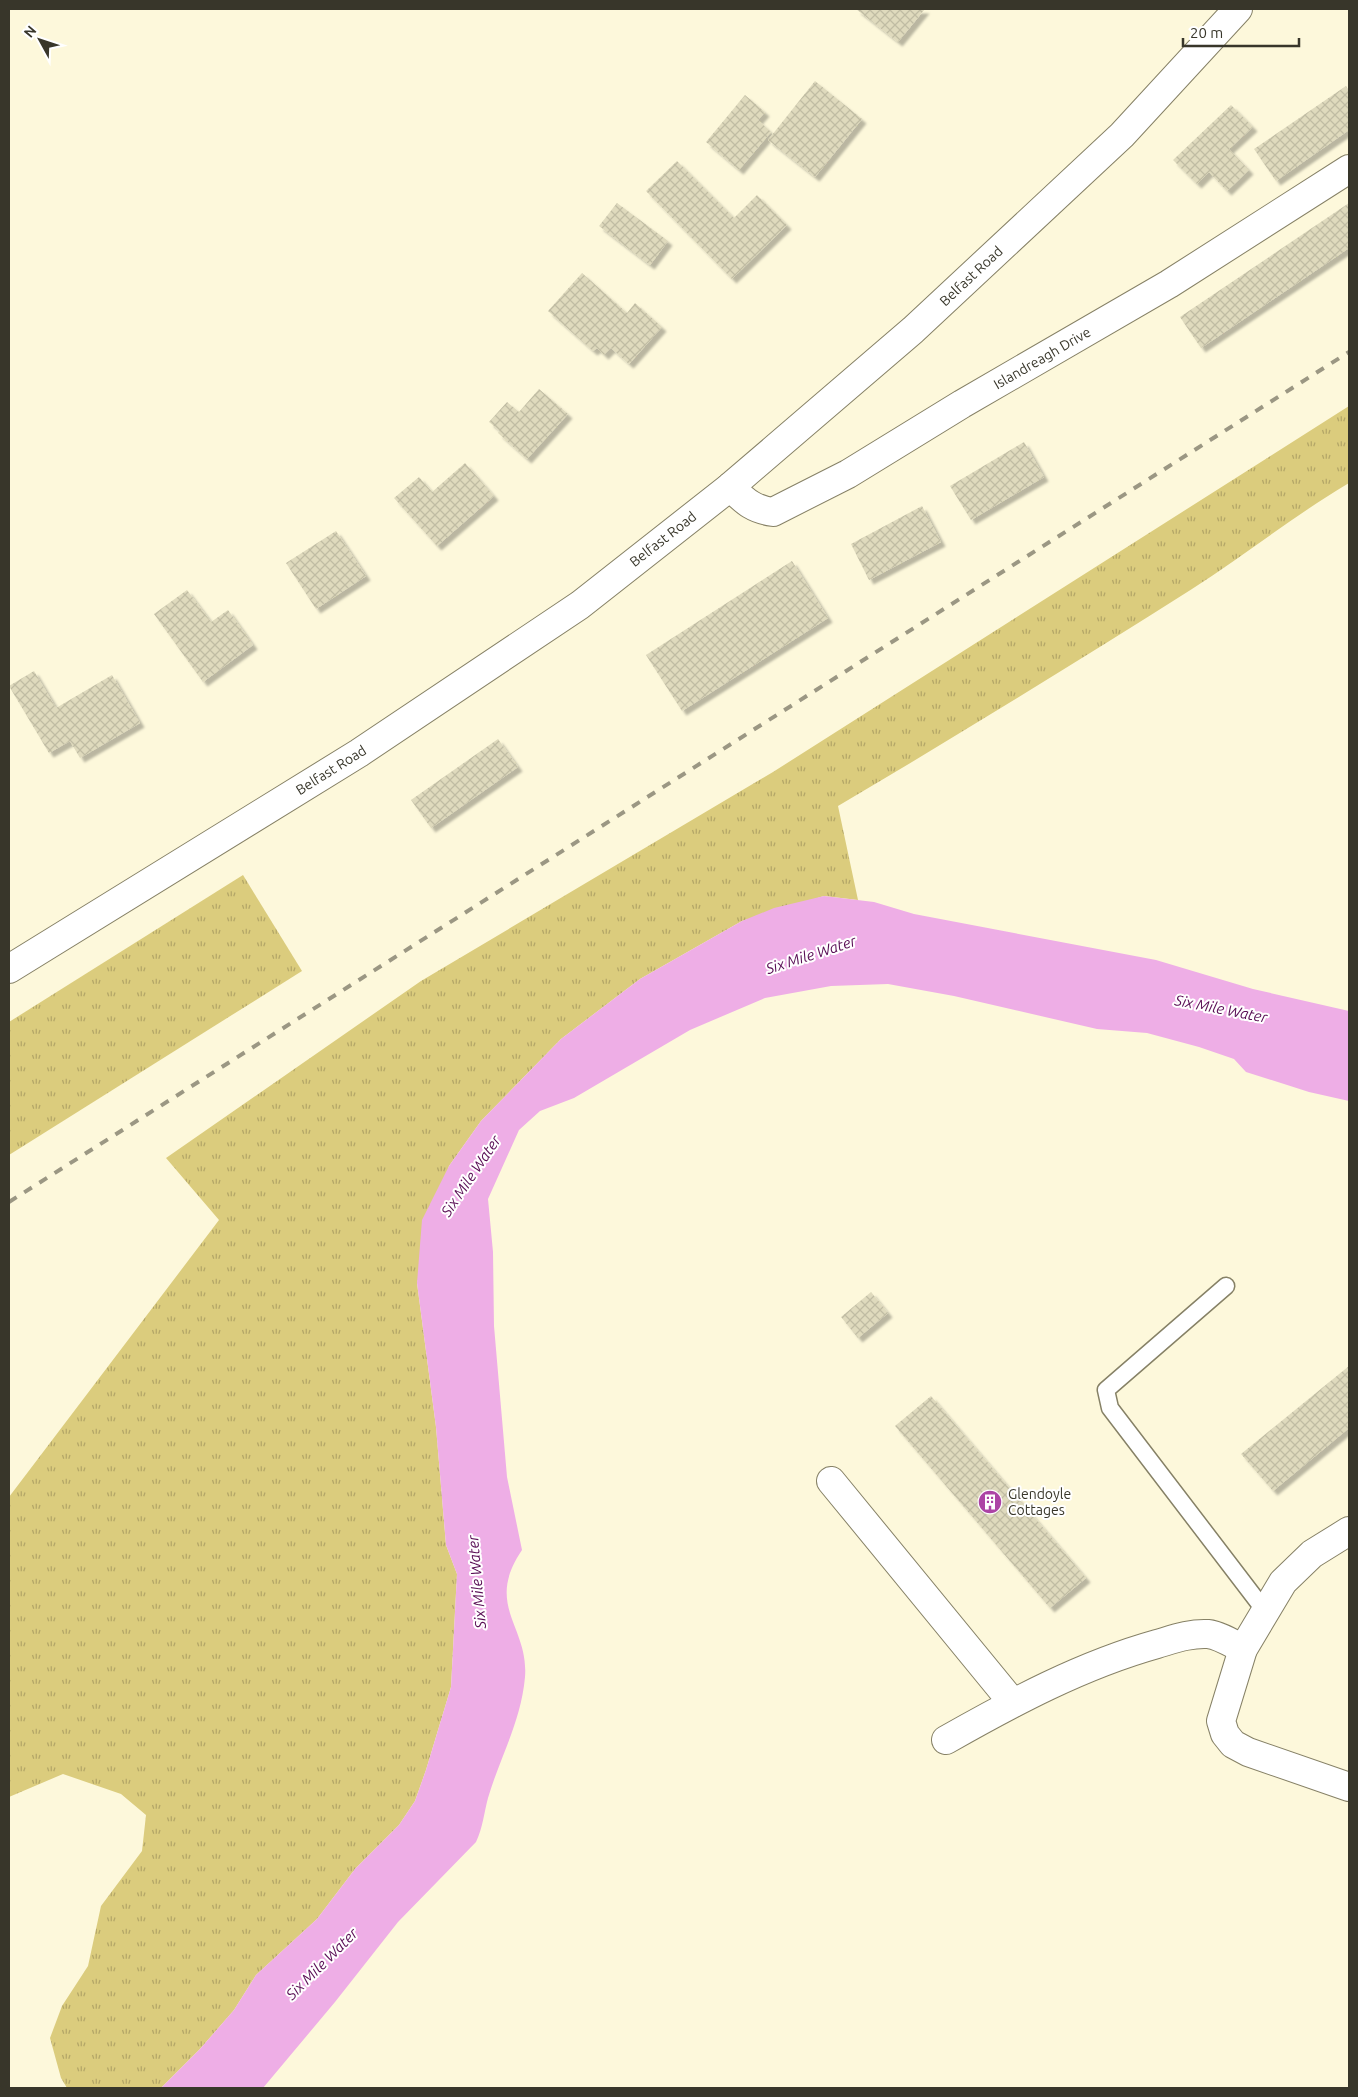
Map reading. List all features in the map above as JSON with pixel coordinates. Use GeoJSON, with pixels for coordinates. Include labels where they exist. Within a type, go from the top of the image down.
{"type":"FeatureCollection","features":[{"type":"Feature","properties":{"kind":"street","name":"Belfast Road"},"geometry":{"type":"LineString","coordinates":[[9,969],[359,753],[580,605],[730,487],[913,330],[1122,135],[1238,9]]}},
{"type":"Feature","properties":{"kind":"street","name":"Islandreagh Drive"},"geometry":{"type":"LineString","coordinates":[[730,487],[750,506],[773,512],[848,474],[962,404],[1169,284],[1349,169]]}},
{"type":"Feature","properties":{"kind":"street"},"geometry":{"type":"LineString","coordinates":[[831,1480],[1012,1702]]}},
{"type":"Feature","properties":{"kind":"street"},"geometry":{"type":"LineString","coordinates":[[1349,1531],[1312,1554],[1283,1582],[1243,1649],[1221,1721],[1225,1734],[1233,1744],[1248,1752],[1349,1787]]}},
{"type":"Feature","properties":{"kind":"street"},"geometry":{"type":"LineString","coordinates":[[946,1740],[1012,1702],[1133,1651],[1190,1634],[1211,1634],[1243,1649]]}},
{"type":"Feature","properties":{"kind":"lane"},"geometry":{"type":"LineString","coordinates":[[1226,1286],[1106,1390],[1110,1408],[1264,1611]]}},
{"type":"Feature","properties":{"kind":"green space"},"geometry":{"type":"Polygon","coordinates":[[[1349,406],[1349,483],[1309,508],[1192,589],[1016,699],[838,806],[858,900],[824,896],[742,921],[640,979],[561,1039],[481,1121],[449,1166],[417,1283],[436,1427],[446,1545],[457,1574],[451,1687],[415,1801],[399,1825],[355,1869],[317,1919],[256,1975],[234,2010],[200,2049],[161,2088],[67,2088],[61,2078],[50,2038],[62,2006],[88,1966],[101,1906],[142,1851],[146,1815],[121,1794],[63,1774],[9,1797],[9,1497],[219,1220],[166,1158],[421,981],[773,772],[1349,406]]]}},
{"type":"Feature","properties":{"kind":"green space"},"geometry":{"type":"Polygon","coordinates":[[[243,875],[302,971],[9,1155],[9,1022],[243,875]]]}},
{"type":"Feature","properties":{"kind":"water","name":"Six Mile Water"},"geometry":{"type":"Polygon","coordinates":[[[824,896],[874,902],[914,914],[1156,960],[1253,989],[1349,1011],[1349,1101],[1309,1092],[1246,1072],[1234,1059],[1147,1033],[1097,1029],[954,996],[888,984],[831,986],[765,998],[690,1030],[574,1098],[540,1111],[519,1130],[488,1199],[493,1252],[494,1326],[507,1477],[522,1550],[511,1569],[507,1586],[507,1601],[521,1644],[525,1677],[515,1724],[488,1798],[476,1842],[398,1922],[335,2002],[263,2088],[161,2088],[200,2049],[234,2010],[256,1975],[317,1919],[355,1869],[399,1825],[415,1801],[426,1770],[451,1687],[457,1574],[446,1545],[436,1427],[417,1283],[422,1220],[449,1166],[481,1121],[561,1039],[640,979],[742,921],[774,908],[824,896]]]}},
{"type":"Feature","properties":{"kind":"building"},"geometry":{"type":"Polygon","coordinates":[[[856,9],[925,9],[898,42],[856,9]]]}},
{"type":"Feature","properties":{"kind":"building"},"geometry":{"type":"Polygon","coordinates":[[[815,81],[862,119],[815,177],[768,140],[815,81]]]}},
{"type":"Feature","properties":{"kind":"building"},"geometry":{"type":"Polygon","coordinates":[[[1346,86],[1349,91],[1349,130],[1276,181],[1254,149],[1346,86]]]}},
{"type":"Feature","properties":{"kind":"building"},"geometry":{"type":"Polygon","coordinates":[[[745,95],[765,112],[758,120],[771,132],[739,170],[706,142],[745,95]]]}},
{"type":"Feature","properties":{"kind":"building"},"geometry":{"type":"Polygon","coordinates":[[[1231,105],[1253,127],[1229,149],[1249,170],[1227,191],[1209,172],[1197,184],[1173,160],[1231,105]]]}},
{"type":"Feature","properties":{"kind":"building"},"geometry":{"type":"Polygon","coordinates":[[[677,161],[734,218],[757,195],[787,225],[732,279],[646,191],[677,161]]]}},
{"type":"Feature","properties":{"kind":"building"},"geometry":{"type":"Polygon","coordinates":[[[617,203],[668,241],[650,265],[599,226],[617,203]]]}},
{"type":"Feature","properties":{"kind":"building"},"geometry":{"type":"Polygon","coordinates":[[[1349,203],[1349,248],[1201,348],[1180,317],[1349,203]]]}},
{"type":"Feature","properties":{"kind":"building"},"geometry":{"type":"Polygon","coordinates":[[[582,273],[627,313],[635,303],[662,327],[629,364],[611,348],[604,355],[597,348],[593,351],[548,311],[582,273]]]}},
{"type":"Feature","properties":{"kind":"building"},"geometry":{"type":"Polygon","coordinates":[[[539,389],[568,414],[527,459],[498,433],[500,431],[489,422],[507,402],[519,412],[539,389]]]}},
{"type":"Feature","properties":{"kind":"building"},"geometry":{"type":"Polygon","coordinates":[[[1024,442],[1044,477],[971,520],[950,486],[1024,442]]]}},
{"type":"Feature","properties":{"kind":"building"},"geometry":{"type":"Polygon","coordinates":[[[465,463],[494,496],[437,546],[394,498],[419,477],[432,492],[465,463]]]}},
{"type":"Feature","properties":{"kind":"building"},"geometry":{"type":"Polygon","coordinates":[[[922,506],[941,542],[869,580],[851,544],[922,506]]]}},
{"type":"Feature","properties":{"kind":"building"},"geometry":{"type":"Polygon","coordinates":[[[336,531],[366,576],[316,609],[286,563],[336,531]]]}},
{"type":"Feature","properties":{"kind":"building"},"geometry":{"type":"Polygon","coordinates":[[[792,561],[828,618],[682,711],[646,655],[792,561]]]}},
{"type":"Feature","properties":{"kind":"building"},"geometry":{"type":"Polygon","coordinates":[[[187,590],[211,622],[228,610],[253,645],[203,682],[154,614],[187,590]]]}},
{"type":"Feature","properties":{"kind":"building"},"geometry":{"type":"Polygon","coordinates":[[[34,671],[56,708],[112,675],[140,723],[80,758],[70,741],[49,753],[9,686],[34,671]]]}},
{"type":"Feature","properties":{"kind":"building"},"geometry":{"type":"Polygon","coordinates":[[[498,739],[518,767],[431,828],[411,800],[498,739]]]}},
{"type":"Feature","properties":{"kind":"building"},"geometry":{"type":"Polygon","coordinates":[[[871,1292],[888,1313],[858,1338],[841,1317],[871,1292]]]}},
{"type":"Feature","properties":{"kind":"building"},"geometry":{"type":"Polygon","coordinates":[[[1349,1366],[1349,1428],[1273,1491],[1241,1454],[1349,1366]]]}},
{"type":"Feature","properties":{"kind":"building","name":"Glendoyle Cottages"},"geometry":{"type":"Polygon","coordinates":[[[931,1396],[1086,1578],[1050,1608],[895,1426],[931,1396]]]}},
{"type":"Feature","properties":{"kind":"railway"},"geometry":{"type":"LineString","coordinates":[[9,1202],[1349,352]]}},
{"type":"Feature","properties":{"kind":"place","name":"Glendoyle Cottages"},"geometry":{"type":"Point","coordinates":[990,1502]}}]}
